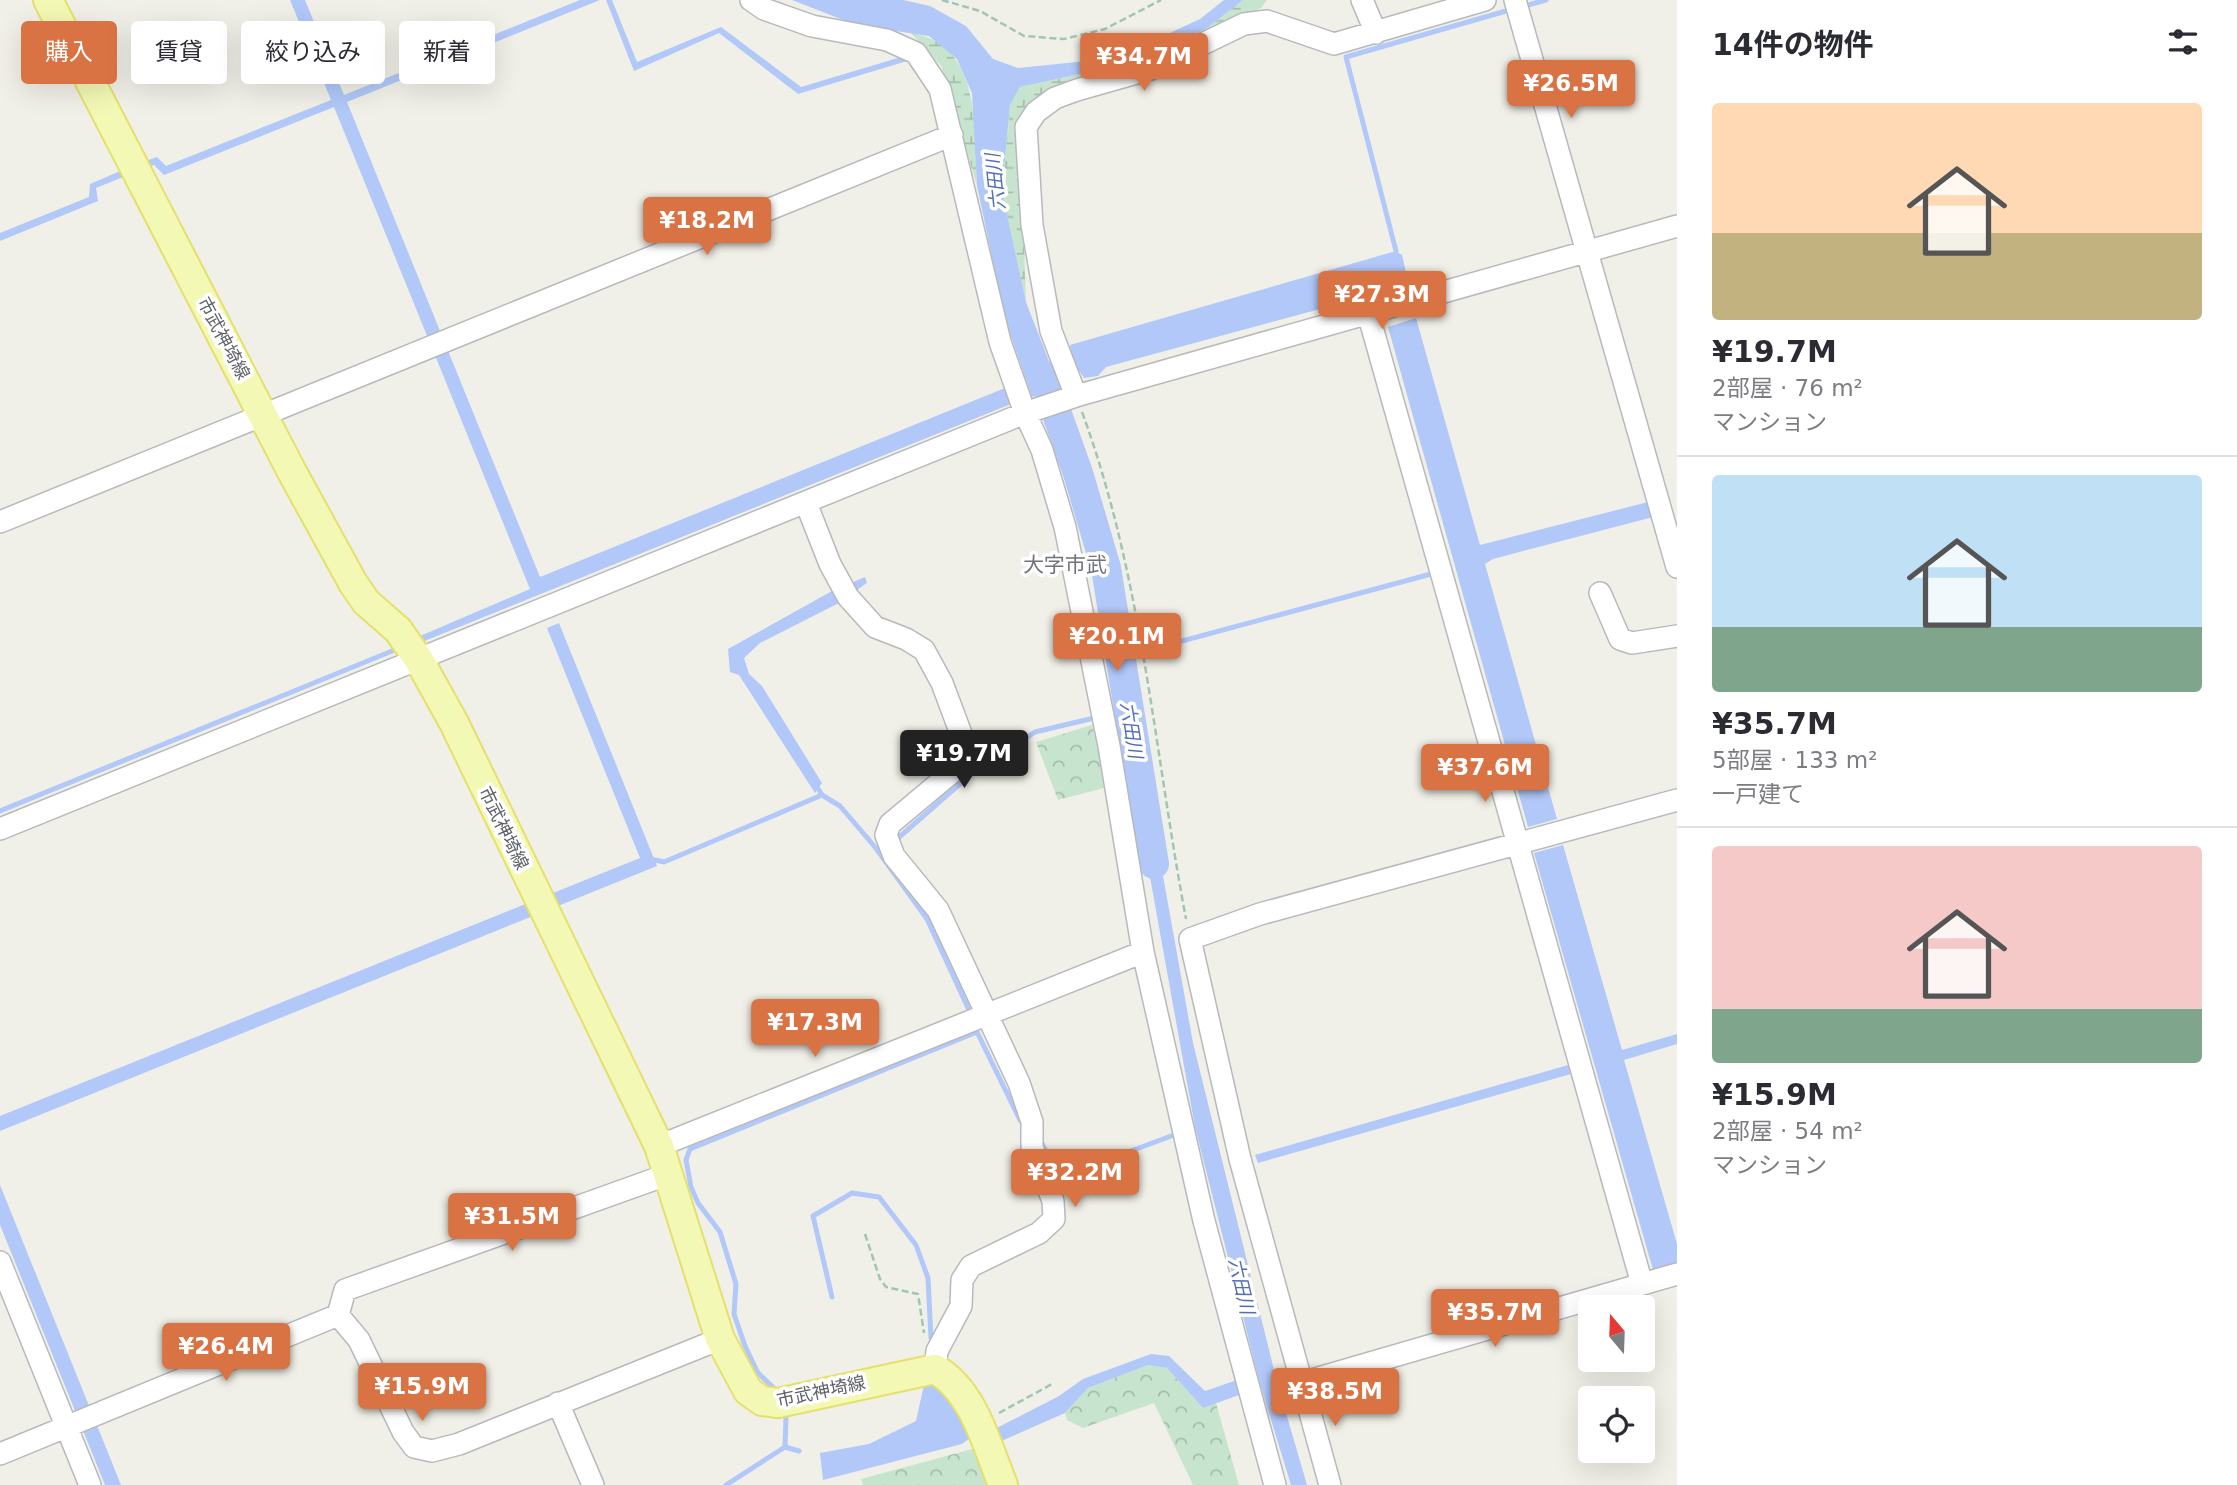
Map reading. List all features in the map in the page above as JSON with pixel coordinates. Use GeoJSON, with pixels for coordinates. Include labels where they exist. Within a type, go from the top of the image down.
{"type":"FeatureCollection","features":[{"type":"Feature","properties":{"kind":"main road","name":"市武神埼線"},"geometry":{"type":"LineString","coordinates":[[48,0],[292,472],[366,602],[398,630],[419,660],[454,723],[659,1146],[720,1339],[743,1384],[762,1401],[778,1403],[936,1360]]}},
{"type":"Feature","properties":{"kind":"main road"},"geometry":{"type":"LineString","coordinates":[[936,1360],[963,1393],[1003,1485]]}},
{"type":"Feature","properties":{"kind":"street"},"geometry":{"type":"LineString","coordinates":[[751,0],[764,9],[812,26],[887,40],[916,53],[940,89],[1000,342],[1025,413],[1042,450],[1062,514],[1085,615],[1143,952],[1204,1221],[1275,1485]]}},
{"type":"Feature","properties":{"kind":"street"},"geometry":{"type":"LineString","coordinates":[[1362,0],[1376,33]]}},
{"type":"Feature","properties":{"kind":"street"},"geometry":{"type":"LineString","coordinates":[[1076,396],[1051,331],[1032,225],[1026,127],[1036,112],[1066,94],[1151,69],[1244,24],[1267,21],[1334,44],[1485,0]]}},
{"type":"Feature","properties":{"kind":"street"},"geometry":{"type":"LineString","coordinates":[[1515,0],[1677,567]]}},
{"type":"Feature","properties":{"kind":"street"},"geometry":{"type":"LineString","coordinates":[[0,522],[952,135]]}},
{"type":"Feature","properties":{"kind":"street"},"geometry":{"type":"LineString","coordinates":[[0,829],[1025,413],[1076,396],[1677,226]]}},
{"type":"Feature","properties":{"kind":"street"},"geometry":{"type":"LineString","coordinates":[[1368,313],[1642,1284]]}},
{"type":"Feature","properties":{"kind":"street"},"geometry":{"type":"LineString","coordinates":[[806,503],[844,592],[875,627],[906,639],[923,650],[942,683],[963,739],[965,756],[957,768],[890,824],[886,835],[894,856],[938,910],[988,1012],[1019,1083],[1032,1122],[1032,1147],[1053,1201],[1054,1219],[1040,1233],[971,1266],[962,1280],[961,1306],[936,1360]]}},
{"type":"Feature","properties":{"kind":"street"},"geometry":{"type":"LineString","coordinates":[[1600,593],[1620,639],[1632,643],[1677,636]]}},
{"type":"Feature","properties":{"kind":"street"},"geometry":{"type":"LineString","coordinates":[[1330,1485],[1240,1159],[1190,939],[1260,914],[1677,800]]}},
{"type":"Feature","properties":{"kind":"street"},"geometry":{"type":"LineString","coordinates":[[659,1146],[1143,952]]}},
{"type":"Feature","properties":{"kind":"street"},"geometry":{"type":"LineString","coordinates":[[338,1315],[345,1290],[669,1174]]}},
{"type":"Feature","properties":{"kind":"street"},"geometry":{"type":"LineString","coordinates":[[0,1262],[69,1425],[90,1485]]}},
{"type":"Feature","properties":{"kind":"street"},"geometry":{"type":"LineString","coordinates":[[1301,1383],[1677,1274]]}},
{"type":"Feature","properties":{"kind":"street"},"geometry":{"type":"LineString","coordinates":[[338,1315],[359,1339],[403,1432],[414,1447],[432,1451],[459,1444],[720,1339]]}},
{"type":"Feature","properties":{"kind":"street"},"geometry":{"type":"LineString","coordinates":[[0,1454],[338,1315]]}},
{"type":"Feature","properties":{"kind":"street"},"geometry":{"type":"LineString","coordinates":[[558,1403],[593,1485]]}},
{"type":"Feature","properties":{"kind":"path"},"geometry":{"type":"LineString","coordinates":[[942,0],[980,11],[1024,36],[1064,39],[1105,29],[1161,0]]}},
{"type":"Feature","properties":{"kind":"path"},"geometry":{"type":"LineString","coordinates":[[1076,396],[1101,464],[1135,603],[1173,850],[1190,939]]}},
{"type":"Feature","properties":{"kind":"path"},"geometry":{"type":"LineString","coordinates":[[865,1234],[880,1279],[886,1287],[918,1294],[922,1301],[924,1340],[936,1360]]}},
{"type":"Feature","properties":{"kind":"path"},"geometry":{"type":"LineString","coordinates":[[978,1424],[1052,1384]]}},
{"type":"Feature","properties":{"kind":"green space"},"geometry":{"type":"Polygon","coordinates":[[[1243,0],[1267,0],[1261,8],[1152,63],[1020,119],[1026,302],[1002,191],[1010,105],[1020,87],[1121,65],[1206,29],[1243,0]]]}},
{"type":"Feature","properties":{"kind":"green space"},"geometry":{"type":"Polygon","coordinates":[[[911,33],[934,40],[951,54],[963,72],[974,116],[977,186],[942,67],[911,33]]]}},
{"type":"Feature","properties":{"kind":"green space"},"geometry":{"type":"Polygon","coordinates":[[[1092,725],[1108,787],[1058,800],[1036,742],[1092,725]]]}},
{"type":"Feature","properties":{"kind":"green space"},"geometry":{"type":"Polygon","coordinates":[[[1148,1365],[1167,1368],[1203,1408],[1216,1403],[1239,1485],[1193,1485],[1154,1403],[1083,1428],[1067,1420],[1065,1413],[1088,1388],[1148,1365]]]}},
{"type":"Feature","properties":{"kind":"green space"},"geometry":{"type":"Polygon","coordinates":[[[976,1448],[991,1485],[863,1485],[861,1479],[976,1448]]]}},
{"type":"Feature","properties":{"kind":"water"},"geometry":{"type":"Polygon","coordinates":[[[290,0],[305,0],[314,21],[299,21],[290,0]]]}},
{"type":"Feature","properties":{"kind":"water"},"geometry":{"type":"Polygon","coordinates":[[[580,0],[600,0],[495,42],[495,34],[580,0]]]}},
{"type":"Feature","properties":{"kind":"water"},"geometry":{"type":"Polygon","coordinates":[[[606,0],[612,0],[637,62],[721,27],[801,87],[901,57],[907,61],[798,94],[719,33],[634,71],[606,0]]]}},
{"type":"Feature","properties":{"kind":"water"},"geometry":{"type":"Polygon","coordinates":[[[792,0],[903,0],[930,6],[966,26],[993,59],[1018,68],[1116,58],[1200,19],[1224,0],[1243,0],[1206,29],[1121,65],[1020,87],[1010,105],[1002,191],[1026,302],[1059,387],[1032,397],[1005,319],[977,186],[972,93],[957,59],[929,36],[856,25],[792,0]]]}},
{"type":"Feature","properties":{"kind":"water"},"geometry":{"type":"Polygon","coordinates":[[[399,73],[399,81],[347,102],[540,577],[1005,388],[1011,404],[422,642],[420,636],[530,589],[334,107],[164,175],[154,165],[146,167],[143,162],[157,157],[166,166],[331,100],[324,84],[339,84],[344,95],[371,84],[385,84],[385,78],[399,73]]]}},
{"type":"Feature","properties":{"kind":"water"},"geometry":{"type":"Polygon","coordinates":[[[125,169],[128,175],[96,188],[98,201],[0,241],[0,233],[89,197],[90,184],[125,169]]]}},
{"type":"Feature","properties":{"kind":"water"},"geometry":{"type":"Polygon","coordinates":[[[1396,251],[1402,255],[1409,285],[1106,367],[1098,376],[1084,378],[1073,362],[1070,345],[1396,251]]]}},
{"type":"Feature","properties":{"kind":"water"},"geometry":{"type":"Polygon","coordinates":[[[1416,318],[1480,545],[1652,501],[1657,516],[1493,559],[1485,564],[1557,819],[1528,827],[1388,327],[1416,318]]]}},
{"type":"Feature","properties":{"kind":"water"},"geometry":{"type":"Polygon","coordinates":[[[865,577],[867,583],[837,604],[760,643],[744,658],[749,674],[762,686],[822,783],[815,793],[739,675],[730,672],[728,649],[832,591],[865,577]]]}},
{"type":"Feature","properties":{"kind":"water"},"geometry":{"type":"Polygon","coordinates":[[[559,623],[657,866],[553,908],[548,895],[640,858],[547,628],[559,623]]]}},
{"type":"Feature","properties":{"kind":"water"},"geometry":{"type":"Polygon","coordinates":[[[1153,820],[1193,1043],[1277,1382],[1307,1485],[1291,1485],[1260,1384],[1195,1127],[1141,827],[1153,820]]]}},
{"type":"Feature","properties":{"kind":"water"},"geometry":{"type":"Polygon","coordinates":[[[1563,845],[1622,1050],[1677,1034],[1677,1044],[1624,1060],[1677,1244],[1677,1264],[1653,1270],[1534,853],[1563,845]]]}},
{"type":"Feature","properties":{"kind":"water"},"geometry":{"type":"Polygon","coordinates":[[[528,903],[533,916],[0,1131],[0,1116],[528,903]]]}},
{"type":"Feature","properties":{"kind":"water"},"geometry":{"type":"Polygon","coordinates":[[[1568,1065],[1571,1074],[1258,1163],[1255,1155],[1568,1065]]]}},
{"type":"Feature","properties":{"kind":"water"},"geometry":{"type":"Polygon","coordinates":[[[0,1185],[121,1485],[105,1485],[0,1225],[0,1185]]]}},
{"type":"Feature","properties":{"kind":"water"},"geometry":{"type":"Polygon","coordinates":[[[1151,1354],[1169,1356],[1205,1391],[1237,1380],[1239,1395],[1203,1408],[1167,1368],[1148,1365],[1088,1388],[1065,1413],[997,1443],[991,1431],[1059,1396],[1083,1379],[1151,1354]]]}},
{"type":"Feature","properties":{"kind":"water"},"geometry":{"type":"Polygon","coordinates":[[[934,1383],[952,1399],[970,1438],[962,1444],[823,1480],[820,1453],[869,1444],[916,1421],[924,1385],[934,1383]]]}},
{"type":"Feature","properties":{"kind":"waterway"},"geometry":{"type":"LineString","coordinates":[[1528,5],[1546,0]]}},
{"type":"Feature","properties":{"kind":"waterway"},"geometry":{"type":"LineString","coordinates":[[1396,251],[1346,57],[1506,11]]}},
{"type":"Feature","properties":{"kind":"waterway","name":"六田川"},"geometry":{"type":"LineString","coordinates":[[1043,375],[1078,473],[1106,568],[1154,864]]}},
{"type":"Feature","properties":{"kind":"waterway"},"geometry":{"type":"LineString","coordinates":[[1156,648],[1431,574]]}},
{"type":"Feature","properties":{"kind":"waterway"},"geometry":{"type":"LineString","coordinates":[[0,811],[397,649]]}},
{"type":"Feature","properties":{"kind":"waterway"},"geometry":{"type":"LineString","coordinates":[[897,839],[970,775],[1035,732],[1090,719]]}},
{"type":"Feature","properties":{"kind":"waterway"},"geometry":{"type":"LineString","coordinates":[[816,785],[822,795],[840,806],[875,847],[927,919],[969,1010]]}},
{"type":"Feature","properties":{"kind":"waterway"},"geometry":{"type":"LineString","coordinates":[[650,859],[664,862],[822,795]]}},
{"type":"Feature","properties":{"kind":"waterway"},"geometry":{"type":"LineString","coordinates":[[777,1391],[758,1373],[745,1346],[734,1314],[736,1284],[720,1232],[698,1203],[691,1187],[686,1160],[690,1149],[977,1032],[1020,1120]]}},
{"type":"Feature","properties":{"kind":"waterway"},"geometry":{"type":"LineString","coordinates":[[1042,1143],[1058,1178],[1174,1135]]}},
{"type":"Feature","properties":{"kind":"waterway"},"geometry":{"type":"LineString","coordinates":[[832,1297],[813,1216],[852,1193],[879,1197],[916,1245],[928,1278],[931,1338]]}},
{"type":"Feature","properties":{"kind":"waterway"},"geometry":{"type":"LineString","coordinates":[[726,1485],[785,1447],[786,1417]]}},
{"type":"Feature","properties":{"kind":"waterway"},"geometry":{"type":"LineString","coordinates":[[785,1447],[799,1451]]}},
{"type":"Feature","properties":{"kind":"district","name":"大字市武"},"geometry":{"type":"Point","coordinates":[1065,565]}}]}
